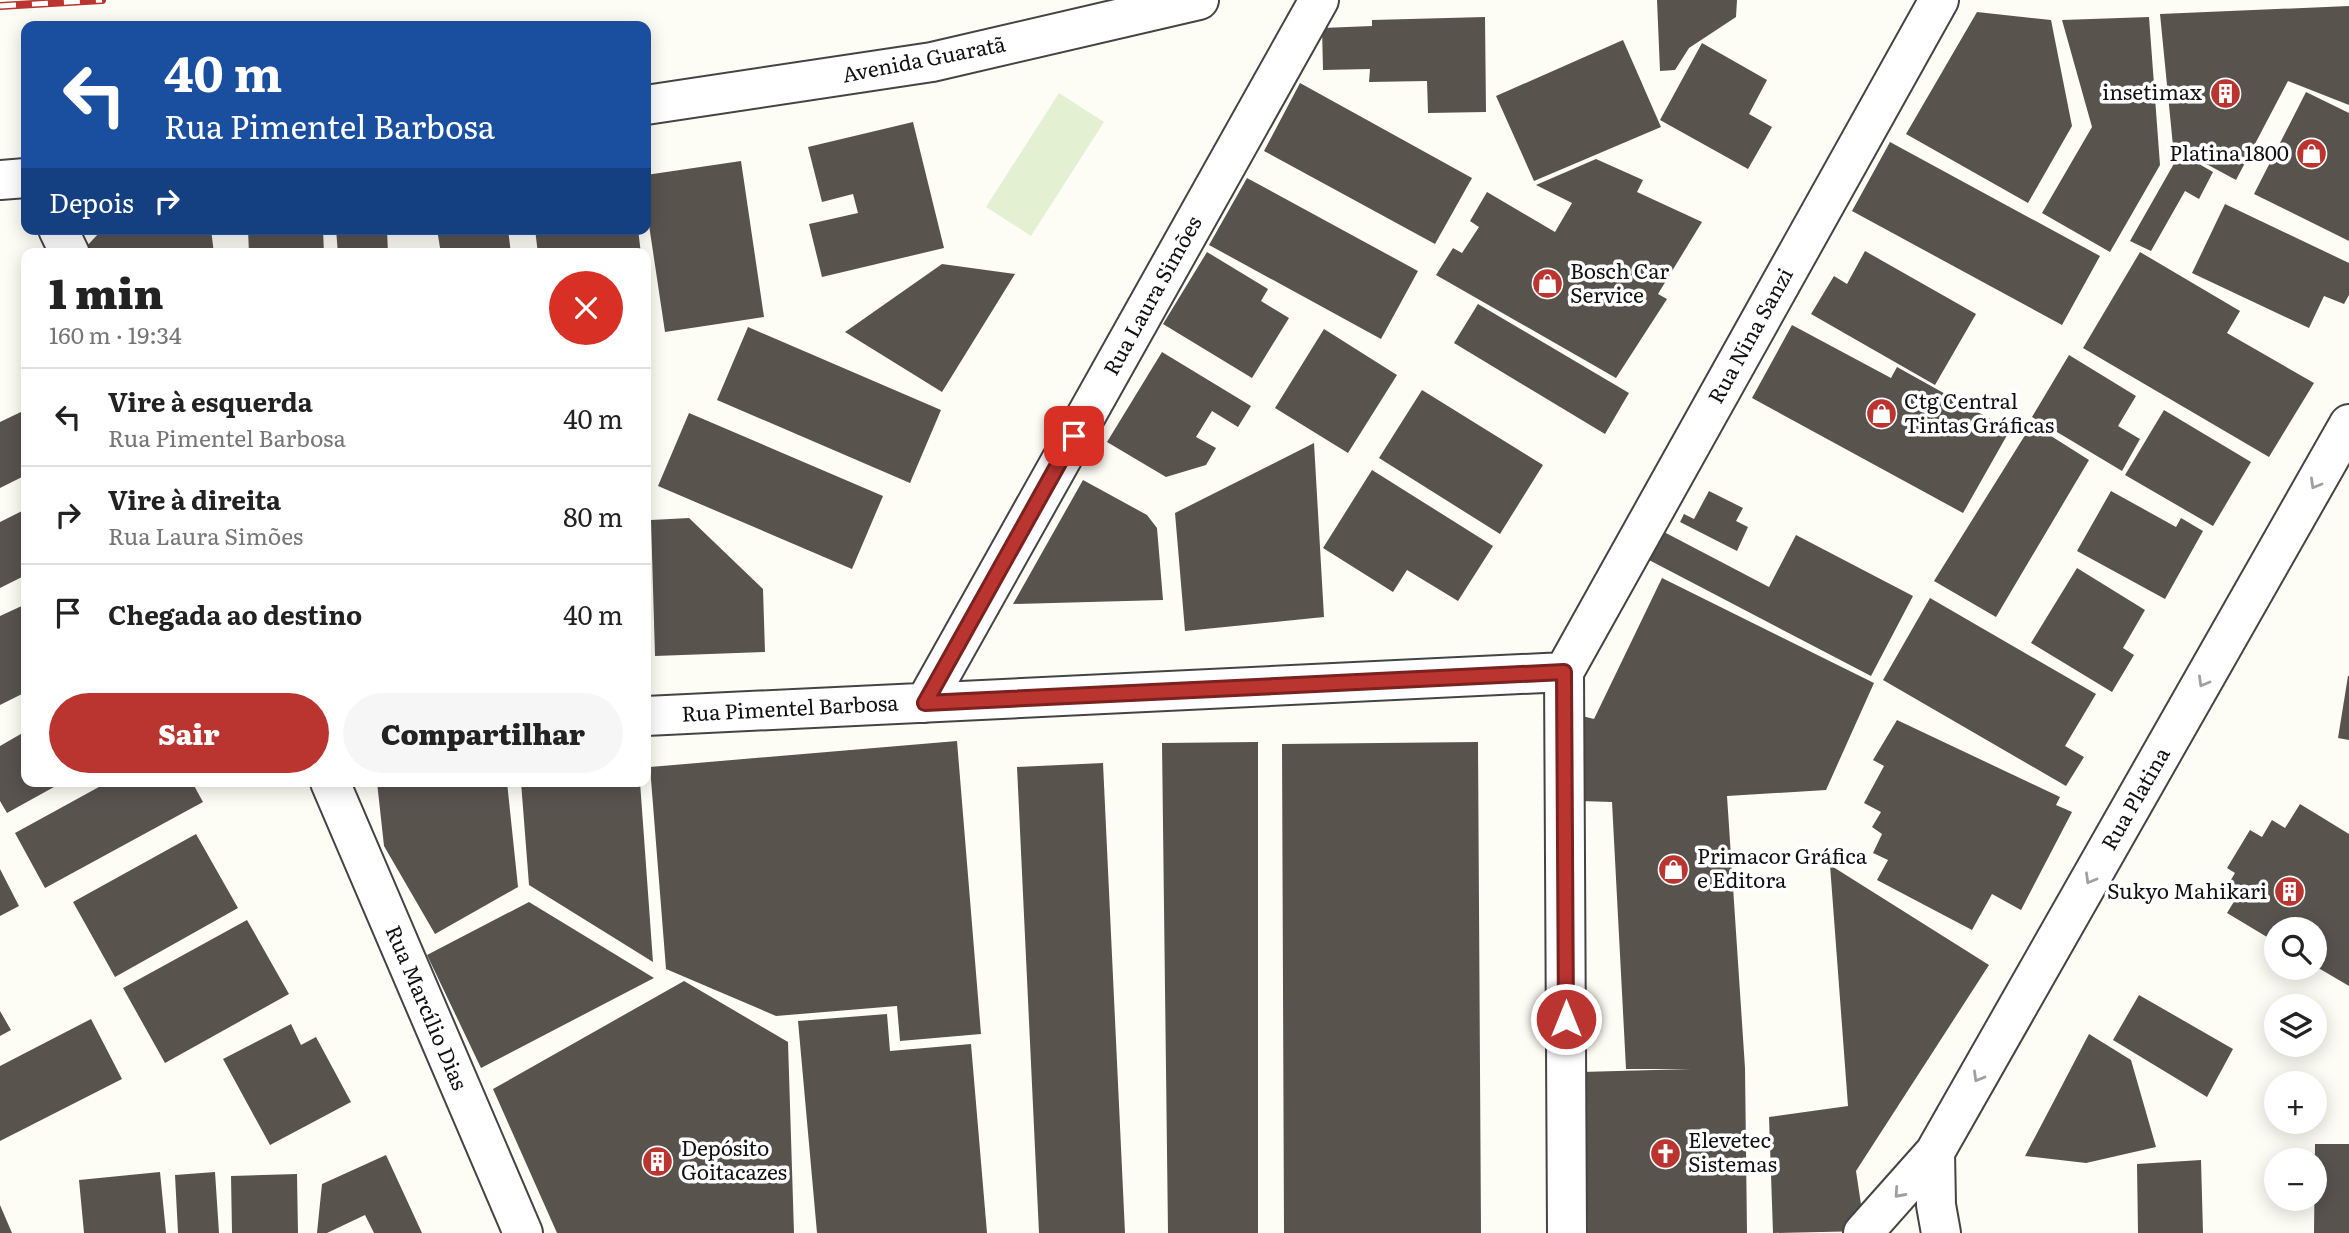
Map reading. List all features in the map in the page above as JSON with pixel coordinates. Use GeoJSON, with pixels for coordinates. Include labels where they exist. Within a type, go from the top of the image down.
{"type":"FeatureCollection","features":[{"type":"Feature","properties":{"kind":"street","name":"Avenida Guaratã"},"geometry":{"type":"LineString","coordinates":[[651,104],[932,62],[1199,0]]}},
{"type":"Feature","properties":{"kind":"street","name":"Rua Laura Simões"},"geometry":{"type":"LineString","coordinates":[[925,703],[1319,0]]}},
{"type":"Feature","properties":{"kind":"street","name":"Rua Nina Sanzi"},"geometry":{"type":"LineString","coordinates":[[1564,672],[1939,0]]}},
{"type":"Feature","properties":{"kind":"street"},"geometry":{"type":"LineString","coordinates":[[0,180],[21,178]]}},
{"type":"Feature","properties":{"kind":"street","name":"Rua Platina"},"geometry":{"type":"LineString","coordinates":[[1863,1233],[1935,1152],[2349,424]]}},
{"type":"Feature","properties":{"kind":"street","name":"Rua Pimentel Barbosa"},"geometry":{"type":"LineString","coordinates":[[651,716],[1564,672]]}},
{"type":"Feature","properties":{"kind":"street"},"geometry":{"type":"LineString","coordinates":[[1564,672],[1567,1233]]}},
{"type":"Feature","properties":{"kind":"street","name":"Rua Marcílio Dias"},"geometry":{"type":"LineString","coordinates":[[332,787],[523,1233]]}},
{"type":"Feature","properties":{"kind":"street"},"geometry":{"type":"LineString","coordinates":[[1935,1152],[1936,1205],[1941,1233]]}},
{"type":"Feature","properties":{"kind":"green space"},"geometry":{"type":"Polygon","coordinates":[[[1059,93],[1104,122],[1031,236],[986,207],[1059,93]]]}},
{"type":"Feature","properties":{"kind":"building"},"geometry":{"type":"Polygon","coordinates":[[[1657,0],[1737,0],[1736,17],[1689,48],[1675,70],[1660,71],[1657,0]]]}},
{"type":"Feature","properties":{"kind":"building","name":"insetimax"},"geometry":{"type":"Polygon","coordinates":[[[2349,6],[2349,105],[2288,81],[2236,180],[2173,146],[2160,14],[2349,6]]]}},
{"type":"Feature","properties":{"kind":"building"},"geometry":{"type":"Polygon","coordinates":[[[1977,12],[2051,20],[2072,126],[2028,203],[1906,134],[1977,12]]]}},
{"type":"Feature","properties":{"kind":"building"},"geometry":{"type":"Polygon","coordinates":[[[1485,17],[1486,112],[1428,113],[1427,81],[1369,82],[1370,69],[1323,70],[1322,28],[1372,26],[1372,20],[1485,17]]]}},
{"type":"Feature","properties":{"kind":"building"},"geometry":{"type":"Polygon","coordinates":[[[2149,17],[2160,165],[2110,252],[2042,213],[2092,127],[2062,20],[2149,17]]]}},
{"type":"Feature","properties":{"kind":"building"},"geometry":{"type":"Polygon","coordinates":[[[1623,40],[1661,127],[1534,181],[1496,96],[1623,40]]]}},
{"type":"Feature","properties":{"kind":"building"},"geometry":{"type":"Polygon","coordinates":[[[1702,43],[1767,80],[1749,114],[1772,127],[1748,169],[1660,120],[1702,43]]]}},
{"type":"Feature","properties":{"kind":"building"},"geometry":{"type":"Polygon","coordinates":[[[1300,83],[1472,178],[1435,244],[1264,151],[1300,83]]]}},
{"type":"Feature","properties":{"kind":"building","name":"Platina 1800"},"geometry":{"type":"Polygon","coordinates":[[[2306,92],[2349,113],[2349,241],[2254,194],[2306,92]]]}},
{"type":"Feature","properties":{"kind":"building"},"geometry":{"type":"Polygon","coordinates":[[[913,122],[944,248],[822,277],[809,224],[858,213],[853,194],[822,202],[808,147],[913,122]]]}},
{"type":"Feature","properties":{"kind":"building"},"geometry":{"type":"Polygon","coordinates":[[[1890,142],[2100,256],[2062,325],[1852,211],[1890,142]]]}},
{"type":"Feature","properties":{"kind":"building"},"geometry":{"type":"Polygon","coordinates":[[[2180,153],[2213,172],[2199,199],[2185,191],[2151,251],[2130,241],[2180,153]]]}},
{"type":"Feature","properties":{"kind":"building","name":"Bosch Car Service"},"geometry":{"type":"Polygon","coordinates":[[[1596,159],[1643,180],[1637,192],[1702,222],[1658,294],[1667,299],[1616,378],[1436,275],[1453,248],[1462,253],[1479,227],[1470,221],[1487,192],[1555,232],[1572,203],[1536,185],[1596,159]]]}},
{"type":"Feature","properties":{"kind":"building"},"geometry":{"type":"Polygon","coordinates":[[[741,161],[764,317],[665,332],[650,235],[651,174],[741,161]]]}},
{"type":"Feature","properties":{"kind":"building"},"geometry":{"type":"Polygon","coordinates":[[[1247,178],[1418,271],[1381,339],[1209,245],[1247,178]]]}},
{"type":"Feature","properties":{"kind":"building"},"geometry":{"type":"Polygon","coordinates":[[[2225,204],[2349,263],[2349,295],[2344,304],[2324,296],[2309,328],[2192,273],[2225,204]]]}},
{"type":"Feature","properties":{"kind":"building"},"geometry":{"type":"Polygon","coordinates":[[[97,235],[212,235],[213,248],[85,248],[97,235]]]}},
{"type":"Feature","properties":{"kind":"building"},"geometry":{"type":"Polygon","coordinates":[[[248,235],[323,235],[324,248],[249,248],[248,235]]]}},
{"type":"Feature","properties":{"kind":"building"},"geometry":{"type":"Polygon","coordinates":[[[336,235],[387,235],[388,248],[338,248],[336,235]]]}},
{"type":"Feature","properties":{"kind":"building"},"geometry":{"type":"Polygon","coordinates":[[[438,235],[509,235],[510,248],[440,248],[438,235]]]}},
{"type":"Feature","properties":{"kind":"building"},"geometry":{"type":"Polygon","coordinates":[[[536,235],[639,235],[640,248],[537,248],[536,235]]]}},
{"type":"Feature","properties":{"kind":"building"},"geometry":{"type":"Polygon","coordinates":[[[1865,251],[1976,314],[1935,385],[1811,314],[1834,276],[1847,284],[1865,251]]]}},
{"type":"Feature","properties":{"kind":"building"},"geometry":{"type":"Polygon","coordinates":[[[1207,252],[1268,289],[1261,301],[1289,318],[1252,378],[1163,324],[1207,252]]]}},
{"type":"Feature","properties":{"kind":"building"},"geometry":{"type":"Polygon","coordinates":[[[2140,252],[2240,311],[2227,333],[2314,383],[2269,457],[2083,348],[2140,252]]]}},
{"type":"Feature","properties":{"kind":"building"},"geometry":{"type":"Polygon","coordinates":[[[942,264],[1015,274],[942,392],[845,332],[942,264]]]}},
{"type":"Feature","properties":{"kind":"building"},"geometry":{"type":"Polygon","coordinates":[[[1478,304],[1629,393],[1605,434],[1454,343],[1478,304]]]}},
{"type":"Feature","properties":{"kind":"building","name":"Ctg Central Tintas Gráficas"},"geometry":{"type":"Polygon","coordinates":[[[1792,325],[1891,378],[1897,367],[2010,430],[1963,513],[1752,398],[1792,325]]]}},
{"type":"Feature","properties":{"kind":"building"},"geometry":{"type":"Polygon","coordinates":[[[748,327],[941,410],[910,483],[717,400],[748,327]]]}},
{"type":"Feature","properties":{"kind":"building"},"geometry":{"type":"Polygon","coordinates":[[[1324,329],[1397,375],[1348,453],[1275,408],[1324,329]]]}},
{"type":"Feature","properties":{"kind":"building"},"geometry":{"type":"Polygon","coordinates":[[[1162,352],[1251,406],[1238,427],[1212,411],[1196,437],[1216,448],[1206,465],[1166,477],[1107,442],[1162,352]]]}},
{"type":"Feature","properties":{"kind":"building"},"geometry":{"type":"Polygon","coordinates":[[[2069,355],[2136,396],[2118,426],[2140,439],[2122,471],[2032,417],[2069,355]]]}},
{"type":"Feature","properties":{"kind":"building"},"geometry":{"type":"Polygon","coordinates":[[[1422,390],[1543,465],[1500,534],[1379,458],[1422,390]]]}},
{"type":"Feature","properties":{"kind":"building"},"geometry":{"type":"Polygon","coordinates":[[[2164,410],[2251,462],[2213,526],[2125,475],[2164,410]]]}},
{"type":"Feature","properties":{"kind":"building"},"geometry":{"type":"Polygon","coordinates":[[[21,412],[21,478],[0,488],[0,422],[21,412]]]}},
{"type":"Feature","properties":{"kind":"building"},"geometry":{"type":"Polygon","coordinates":[[[689,413],[883,496],[852,569],[658,486],[689,413]]]}},
{"type":"Feature","properties":{"kind":"building"},"geometry":{"type":"Polygon","coordinates":[[[2032,424],[2089,460],[1996,617],[1934,581],[2032,424]]]}},
{"type":"Feature","properties":{"kind":"building"},"geometry":{"type":"Polygon","coordinates":[[[1314,443],[1324,617],[1185,631],[1175,513],[1314,443]]]}},
{"type":"Feature","properties":{"kind":"building"},"geometry":{"type":"Polygon","coordinates":[[[1372,470],[1493,546],[1458,601],[1407,570],[1393,592],[1323,548],[1372,470]]]}},
{"type":"Feature","properties":{"kind":"building"},"geometry":{"type":"Polygon","coordinates":[[[1083,480],[1147,515],[1157,528],[1163,600],[1013,604],[1083,480]]]}},
{"type":"Feature","properties":{"kind":"building"},"geometry":{"type":"Polygon","coordinates":[[[1709,491],[1743,508],[1736,521],[1748,527],[1737,551],[1680,522],[1684,514],[1694,519],[1709,491]]]}},
{"type":"Feature","properties":{"kind":"building"},"geometry":{"type":"Polygon","coordinates":[[[2111,491],[2176,527],[2181,518],[2203,531],[2165,599],[2077,551],[2111,491]]]}},
{"type":"Feature","properties":{"kind":"building"},"geometry":{"type":"Polygon","coordinates":[[[21,512],[21,578],[0,588],[0,522],[21,512]]]}},
{"type":"Feature","properties":{"kind":"building"},"geometry":{"type":"Polygon","coordinates":[[[689,518],[763,589],[765,652],[655,656],[651,520],[689,518]]]}},
{"type":"Feature","properties":{"kind":"building"},"geometry":{"type":"Polygon","coordinates":[[[1664,532],[1769,587],[1796,535],[1913,596],[1871,676],[1649,560],[1664,532]]]}},
{"type":"Feature","properties":{"kind":"building"},"geometry":{"type":"Polygon","coordinates":[[[2077,568],[2145,610],[2123,648],[2134,655],[2112,692],[2031,643],[2077,568]]]}},
{"type":"Feature","properties":{"kind":"building"},"geometry":{"type":"Polygon","coordinates":[[[1662,578],[1874,683],[1826,790],[1727,796],[1745,1068],[1747,1233],[1588,1233],[1581,1072],[1691,1069],[1626,1069],[1612,802],[1580,801],[1578,715],[1594,719],[1662,578]]]}},
{"type":"Feature","properties":{"kind":"building"},"geometry":{"type":"Polygon","coordinates":[[[1930,598],[2096,694],[2065,746],[2084,757],[2066,786],[1883,680],[1930,598]]]}},
{"type":"Feature","properties":{"kind":"building"},"geometry":{"type":"Polygon","coordinates":[[[21,606],[21,694],[0,705],[0,616],[21,606]]]}},
{"type":"Feature","properties":{"kind":"building"},"geometry":{"type":"Polygon","coordinates":[[[2349,676],[2349,740],[2338,738],[2349,676]]]}},
{"type":"Feature","properties":{"kind":"building"},"geometry":{"type":"Polygon","coordinates":[[[1897,720],[2060,797],[2056,805],[2072,812],[2021,910],[1992,894],[1972,930],[1877,880],[1888,860],[1873,853],[1882,834],[1872,827],[1881,812],[1864,803],[1884,766],[1873,760],[1897,720]]]}},
{"type":"Feature","properties":{"kind":"building"},"geometry":{"type":"Polygon","coordinates":[[[21,734],[21,787],[54,787],[7,813],[0,801],[0,746],[21,734]]]}},
{"type":"Feature","properties":{"kind":"building"},"geometry":{"type":"Polygon","coordinates":[[[957,741],[981,1034],[900,1041],[897,1006],[776,1016],[666,969],[651,767],[957,741]]]}},
{"type":"Feature","properties":{"kind":"building"},"geometry":{"type":"Polygon","coordinates":[[[1258,742],[1258,1233],[1168,1233],[1162,743],[1258,742]]]}},
{"type":"Feature","properties":{"kind":"building"},"geometry":{"type":"Polygon","coordinates":[[[1478,742],[1481,1233],[1284,1233],[1282,744],[1478,742]]]}},
{"type":"Feature","properties":{"kind":"building"},"geometry":{"type":"Polygon","coordinates":[[[1103,763],[1125,1233],[1039,1233],[1017,767],[1103,763]]]}},
{"type":"Feature","properties":{"kind":"building"},"geometry":{"type":"Polygon","coordinates":[[[99,787],[195,787],[203,802],[45,888],[15,833],[99,787]]]}},
{"type":"Feature","properties":{"kind":"building"},"geometry":{"type":"Polygon","coordinates":[[[378,787],[508,787],[518,887],[435,934],[384,846],[378,787]]]}},
{"type":"Feature","properties":{"kind":"building"},"geometry":{"type":"Polygon","coordinates":[[[521,787],[640,787],[653,962],[529,885],[521,787]]]}},
{"type":"Feature","properties":{"kind":"building","name":"Sukyo Mahikari"},"geometry":{"type":"Polygon","coordinates":[[[2300,804],[2349,834],[2349,986],[2327,973],[2327,917],[2264,917],[2264,935],[2227,913],[2238,895],[2226,888],[2235,873],[2227,868],[2250,830],[2262,837],[2272,820],[2285,828],[2300,804]]]}},
{"type":"Feature","properties":{"kind":"building"},"geometry":{"type":"Polygon","coordinates":[[[196,834],[238,908],[115,977],[73,902],[196,834]]]}},
{"type":"Feature","properties":{"kind":"building"},"geometry":{"type":"Polygon","coordinates":[[[1830,865],[1989,965],[1856,1171],[1865,1231],[1773,1233],[1769,1117],[1848,1106],[1830,865]]]}},
{"type":"Feature","properties":{"kind":"building"},"geometry":{"type":"Polygon","coordinates":[[[0,869],[19,906],[0,916],[0,869]]]}},
{"type":"Feature","properties":{"kind":"building"},"geometry":{"type":"Polygon","coordinates":[[[529,902],[654,978],[481,1068],[427,955],[529,902]]]}},
{"type":"Feature","properties":{"kind":"building"},"geometry":{"type":"Polygon","coordinates":[[[247,920],[289,994],[165,1063],[123,988],[247,920]]]}},
{"type":"Feature","properties":{"kind":"building","name":"Depósito Goitacazes"},"geometry":{"type":"Polygon","coordinates":[[[684,981],[788,1042],[794,1233],[557,1233],[493,1089],[684,981]]]}},
{"type":"Feature","properties":{"kind":"building"},"geometry":{"type":"Polygon","coordinates":[[[2139,995],[2233,1049],[2207,1097],[2113,1040],[2139,995]]]}},
{"type":"Feature","properties":{"kind":"building"},"geometry":{"type":"Polygon","coordinates":[[[0,1011],[11,1030],[0,1036],[0,1011]]]}},
{"type":"Feature","properties":{"kind":"building"},"geometry":{"type":"Polygon","coordinates":[[[887,1014],[890,1051],[971,1044],[987,1233],[817,1233],[798,1021],[887,1014]]]}},
{"type":"Feature","properties":{"kind":"building"},"geometry":{"type":"Polygon","coordinates":[[[91,1019],[122,1079],[0,1141],[0,1066],[91,1019]]]}},
{"type":"Feature","properties":{"kind":"building"},"geometry":{"type":"Polygon","coordinates":[[[291,1024],[301,1045],[316,1037],[351,1102],[270,1145],[223,1059],[291,1024]]]}},
{"type":"Feature","properties":{"kind":"building"},"geometry":{"type":"Polygon","coordinates":[[[2089,1034],[2131,1060],[2156,1147],[2086,1163],[2025,1156],[2089,1034]]]}},
{"type":"Feature","properties":{"kind":"building"},"geometry":{"type":"Polygon","coordinates":[[[2315,1144],[2349,1144],[2349,1233],[2314,1233],[2314,1211],[2327,1211],[2327,1148],[2315,1148],[2315,1144]]]}},
{"type":"Feature","properties":{"kind":"building"},"geometry":{"type":"Polygon","coordinates":[[[386,1155],[422,1233],[374,1233],[365,1215],[327,1233],[317,1233],[322,1184],[386,1155]]]}},
{"type":"Feature","properties":{"kind":"building"},"geometry":{"type":"Polygon","coordinates":[[[2201,1160],[2203,1233],[2138,1233],[2137,1164],[2201,1160]]]}},
{"type":"Feature","properties":{"kind":"building"},"geometry":{"type":"Polygon","coordinates":[[[160,1172],[166,1233],[84,1233],[79,1180],[160,1172]]]}},
{"type":"Feature","properties":{"kind":"building"},"geometry":{"type":"Polygon","coordinates":[[[215,1172],[219,1233],[178,1233],[175,1175],[215,1172]]]}},
{"type":"Feature","properties":{"kind":"building"},"geometry":{"type":"Polygon","coordinates":[[[297,1174],[298,1233],[232,1233],[231,1176],[297,1174]]]}},
{"type":"Feature","properties":{"kind":"building"},"geometry":{"type":"Polygon","coordinates":[[[0,1205],[12,1233],[0,1233],[0,1205]]]}},
{"type":"Feature","properties":{"kind":"railway"},"geometry":{"type":"LineString","coordinates":[[0,6],[102,0]]}},
{"type":"Feature","properties":{"kind":"place","name":"insetimax"},"geometry":{"type":"Point","coordinates":[2225,93]}},
{"type":"Feature","properties":{"kind":"place","name":"Platina 1800"},"geometry":{"type":"Point","coordinates":[2312,154]}},
{"type":"Feature","properties":{"kind":"place","name":"Bosch Car Service"},"geometry":{"type":"Point","coordinates":[1547,284]}},
{"type":"Feature","properties":{"kind":"place","name":"Ctg Central Tintas Gráficas"},"geometry":{"type":"Point","coordinates":[1881,414]}},
{"type":"Feature","properties":{"kind":"place","name":"Primacor Gráfica e Editora"},"geometry":{"type":"Point","coordinates":[1674,869]}},
{"type":"Feature","properties":{"kind":"place","name":"Sukyo Mahikari"},"geometry":{"type":"Point","coordinates":[2290,892]}},
{"type":"Feature","properties":{"kind":"place","name":"Elevetec Sistemas"},"geometry":{"type":"Point","coordinates":[1665,1153]}},
{"type":"Feature","properties":{"kind":"place","name":"Depósito Goitacazes"},"geometry":{"type":"Point","coordinates":[658,1161]}},
{"type":"Feature","properties":{"kind":"route"},"geometry":{"type":"LineString","coordinates":[[1074,436],[925,703],[1564,672],[1566,1019]]}}]}
